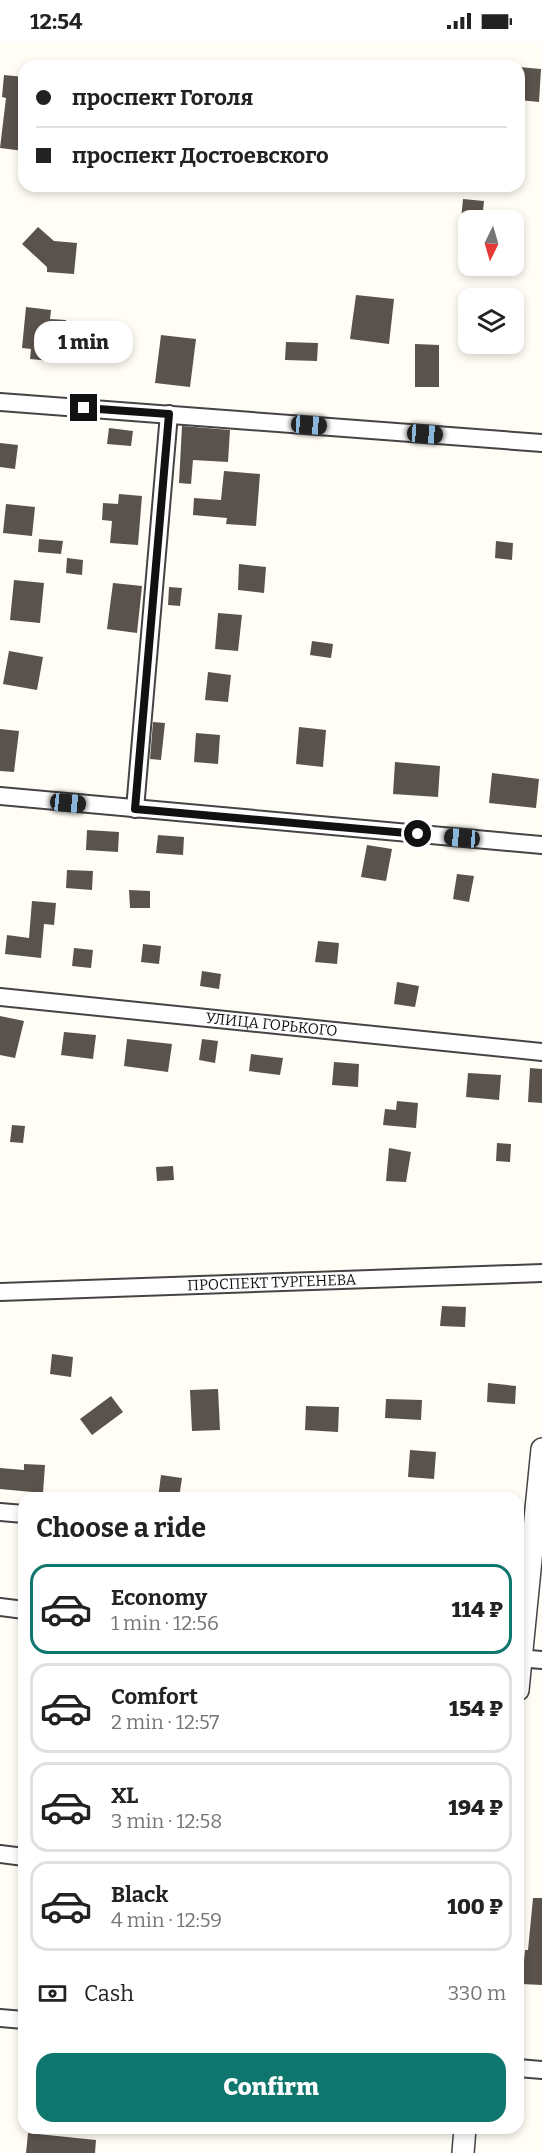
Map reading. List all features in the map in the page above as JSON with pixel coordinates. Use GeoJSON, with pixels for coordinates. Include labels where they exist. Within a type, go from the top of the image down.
{"type":"FeatureCollection","features":[{"type":"Feature","properties":{"kind":"street"},"geometry":{"type":"LineString","coordinates":[[0,402],[542,443]]}},
{"type":"Feature","properties":{"kind":"street"},"geometry":{"type":"LineString","coordinates":[[135,809],[169,414]]}},
{"type":"Feature","properties":{"kind":"street"},"geometry":{"type":"LineString","coordinates":[[0,796],[542,845]]}},
{"type":"Feature","properties":{"kind":"street","name":"УЛИЦА ГОРЬКОГО"},"geometry":{"type":"LineString","coordinates":[[0,997],[542,1052]]}},
{"type":"Feature","properties":{"kind":"street","name":"ПРОСПЕКТ ТУРГЕНЕВА"},"geometry":{"type":"LineString","coordinates":[[0,1292],[542,1273]]}},
{"type":"Feature","properties":{"kind":"street"},"geometry":{"type":"LineString","coordinates":[[527,1659],[542,1449]]}},
{"type":"Feature","properties":{"kind":"street"},"geometry":{"type":"LineString","coordinates":[[0,1512],[18,1514]]}},
{"type":"Feature","properties":{"kind":"street"},"geometry":{"type":"LineString","coordinates":[[0,1607],[18,1609]]}},
{"type":"Feature","properties":{"kind":"street"},"geometry":{"type":"LineString","coordinates":[[0,1854],[18,1856]]}},
{"type":"Feature","properties":{"kind":"street"},"geometry":{"type":"LineString","coordinates":[[0,2018],[18,2020]]}},
{"type":"Feature","properties":{"kind":"street"},"geometry":{"type":"LineString","coordinates":[[524,2068],[542,2070]]}},
{"type":"Feature","properties":{"kind":"street"},"geometry":{"type":"LineString","coordinates":[[463,2153],[465,2134]]}},
{"type":"Feature","properties":{"kind":"building"},"geometry":{"type":"Polygon","coordinates":[[[525,68],[541,69],[539,102],[525,101],[525,68]]]}},
{"type":"Feature","properties":{"kind":"building"},"geometry":{"type":"Polygon","coordinates":[[[4,75],[18,76],[18,150],[0,148],[6,98],[2,97],[4,75]]]}},
{"type":"Feature","properties":{"kind":"building"},"geometry":{"type":"Polygon","coordinates":[[[463,199],[484,201],[483,210],[462,210],[463,199]]]}},
{"type":"Feature","properties":{"kind":"building"},"geometry":{"type":"Polygon","coordinates":[[[38,227],[54,241],[77,243],[74,274],[47,272],[47,267],[22,244],[38,227]]]}},
{"type":"Feature","properties":{"kind":"building"},"geometry":{"type":"Polygon","coordinates":[[[356,295],[394,299],[389,344],[350,339],[356,295]]]}},
{"type":"Feature","properties":{"kind":"building"},"geometry":{"type":"Polygon","coordinates":[[[26,307],[51,310],[50,319],[66,320],[61,362],[30,359],[31,349],[22,348],[26,307]]]}},
{"type":"Feature","properties":{"kind":"building"},"geometry":{"type":"Polygon","coordinates":[[[161,335],[196,339],[190,387],[155,383],[161,335]]]}},
{"type":"Feature","properties":{"kind":"building"},"geometry":{"type":"Polygon","coordinates":[[[286,342],[318,343],[317,361],[285,360],[286,342]]]}},
{"type":"Feature","properties":{"kind":"building"},"geometry":{"type":"Polygon","coordinates":[[[415,344],[439,345],[439,387],[415,387],[415,344]]]}},
{"type":"Feature","properties":{"kind":"building"},"geometry":{"type":"Polygon","coordinates":[[[182,426],[230,430],[228,462],[193,460],[191,484],[179,483],[182,426]]]}},
{"type":"Feature","properties":{"kind":"building"},"geometry":{"type":"Polygon","coordinates":[[[109,428],[133,431],[131,446],[107,444],[109,428]]]}},
{"type":"Feature","properties":{"kind":"building"},"geometry":{"type":"Polygon","coordinates":[[[0,443],[18,445],[15,469],[0,467],[0,443]]]}},
{"type":"Feature","properties":{"kind":"building"},"geometry":{"type":"Polygon","coordinates":[[[224,471],[260,474],[256,526],[226,524],[227,518],[193,515],[194,498],[221,500],[224,471]]]}},
{"type":"Feature","properties":{"kind":"building"},"geometry":{"type":"Polygon","coordinates":[[[119,494],[142,496],[138,545],[110,543],[112,521],[102,520],[103,503],[118,504],[119,494]]]}},
{"type":"Feature","properties":{"kind":"building"},"geometry":{"type":"Polygon","coordinates":[[[6,504],[35,507],[32,536],[3,533],[6,504]]]}},
{"type":"Feature","properties":{"kind":"building"},"geometry":{"type":"Polygon","coordinates":[[[39,539],[63,541],[61,554],[38,552],[39,539]]]}},
{"type":"Feature","properties":{"kind":"building"},"geometry":{"type":"Polygon","coordinates":[[[496,541],[513,543],[512,560],[495,558],[496,541]]]}},
{"type":"Feature","properties":{"kind":"building"},"geometry":{"type":"Polygon","coordinates":[[[67,558],[83,560],[82,575],[66,573],[67,558]]]}},
{"type":"Feature","properties":{"kind":"building"},"geometry":{"type":"Polygon","coordinates":[[[239,564],[266,567],[264,593],[238,590],[239,564]]]}},
{"type":"Feature","properties":{"kind":"building"},"geometry":{"type":"Polygon","coordinates":[[[14,580],[44,583],[40,623],[10,620],[14,580]]]}},
{"type":"Feature","properties":{"kind":"building"},"geometry":{"type":"Polygon","coordinates":[[[113,583],[142,586],[137,633],[107,629],[113,583]]]}},
{"type":"Feature","properties":{"kind":"building"},"geometry":{"type":"Polygon","coordinates":[[[169,587],[182,588],[180,606],[168,605],[169,587]]]}},
{"type":"Feature","properties":{"kind":"building"},"geometry":{"type":"Polygon","coordinates":[[[218,613],[242,615],[238,651],[215,649],[218,613]]]}},
{"type":"Feature","properties":{"kind":"building"},"geometry":{"type":"Polygon","coordinates":[[[312,641],[333,644],[331,658],[310,655],[312,641]]]}},
{"type":"Feature","properties":{"kind":"building"},"geometry":{"type":"Polygon","coordinates":[[[9,651],[43,657],[37,690],[3,684],[9,651]]]}},
{"type":"Feature","properties":{"kind":"building"},"geometry":{"type":"Polygon","coordinates":[[[208,672],[231,675],[228,702],[205,700],[208,672]]]}},
{"type":"Feature","properties":{"kind":"building"},"geometry":{"type":"Polygon","coordinates":[[[153,722],[165,723],[161,760],[150,759],[153,722]]]}},
{"type":"Feature","properties":{"kind":"building"},"geometry":{"type":"Polygon","coordinates":[[[299,727],[326,730],[323,767],[296,764],[299,727]]]}},
{"type":"Feature","properties":{"kind":"building"},"geometry":{"type":"Polygon","coordinates":[[[0,729],[19,731],[14,772],[0,771],[0,729]]]}},
{"type":"Feature","properties":{"kind":"building"},"geometry":{"type":"Polygon","coordinates":[[[196,733],[220,735],[218,764],[194,762],[196,733]]]}},
{"type":"Feature","properties":{"kind":"building"},"geometry":{"type":"Polygon","coordinates":[[[395,762],[440,766],[438,797],[393,794],[395,762]]]}},
{"type":"Feature","properties":{"kind":"building"},"geometry":{"type":"Polygon","coordinates":[[[492,773],[539,779],[536,808],[489,803],[492,773]]]}},
{"type":"Feature","properties":{"kind":"building"},"geometry":{"type":"Polygon","coordinates":[[[87,830],[119,832],[118,852],[86,850],[87,830]]]}},
{"type":"Feature","properties":{"kind":"building"},"geometry":{"type":"Polygon","coordinates":[[[158,835],[184,837],[183,855],[156,853],[158,835]]]}},
{"type":"Feature","properties":{"kind":"building"},"geometry":{"type":"Polygon","coordinates":[[[367,845],[392,849],[386,881],[361,877],[367,845]]]}},
{"type":"Feature","properties":{"kind":"building"},"geometry":{"type":"Polygon","coordinates":[[[67,870],[93,871],[92,890],[66,888],[67,870]]]}},
{"type":"Feature","properties":{"kind":"building"},"geometry":{"type":"Polygon","coordinates":[[[457,874],[474,876],[469,902],[453,899],[457,874]]]}},
{"type":"Feature","properties":{"kind":"building"},"geometry":{"type":"Polygon","coordinates":[[[129,890],[150,891],[150,908],[130,908],[129,890]]]}},
{"type":"Feature","properties":{"kind":"building"},"geometry":{"type":"Polygon","coordinates":[[[32,901],[56,903],[54,925],[44,924],[41,958],[5,954],[7,935],[29,938],[32,901]]]}},
{"type":"Feature","properties":{"kind":"building"},"geometry":{"type":"Polygon","coordinates":[[[318,941],[339,943],[337,964],[315,962],[318,941]]]}},
{"type":"Feature","properties":{"kind":"building"},"geometry":{"type":"Polygon","coordinates":[[[143,944],[161,946],[159,964],[141,962],[143,944]]]}},
{"type":"Feature","properties":{"kind":"building"},"geometry":{"type":"Polygon","coordinates":[[[74,948],[93,950],[91,968],[72,966],[74,948]]]}},
{"type":"Feature","properties":{"kind":"building"},"geometry":{"type":"Polygon","coordinates":[[[202,971],[221,974],[219,989],[200,986],[202,971]]]}},
{"type":"Feature","properties":{"kind":"building"},"geometry":{"type":"Polygon","coordinates":[[[397,982],[419,986],[415,1007],[394,1004],[397,982]]]}},
{"type":"Feature","properties":{"kind":"building"},"geometry":{"type":"Polygon","coordinates":[[[0,1016],[24,1021],[15,1058],[0,1055],[0,1016]]]}},
{"type":"Feature","properties":{"kind":"building"},"geometry":{"type":"Polygon","coordinates":[[[64,1032],[96,1035],[93,1059],[61,1055],[64,1032]]]}},
{"type":"Feature","properties":{"kind":"building"},"geometry":{"type":"Polygon","coordinates":[[[127,1039],[172,1044],[168,1072],[124,1066],[127,1039]]]}},
{"type":"Feature","properties":{"kind":"building"},"geometry":{"type":"Polygon","coordinates":[[[202,1039],[218,1041],[215,1063],[199,1060],[202,1039]]]}},
{"type":"Feature","properties":{"kind":"building"},"geometry":{"type":"Polygon","coordinates":[[[251,1054],[283,1058],[280,1075],[249,1071],[251,1054]]]}},
{"type":"Feature","properties":{"kind":"building"},"geometry":{"type":"Polygon","coordinates":[[[334,1062],[359,1064],[358,1087],[332,1085],[334,1062]]]}},
{"type":"Feature","properties":{"kind":"building"},"geometry":{"type":"Polygon","coordinates":[[[530,1068],[542,1069],[542,1103],[528,1102],[530,1068]]]}},
{"type":"Feature","properties":{"kind":"building"},"geometry":{"type":"Polygon","coordinates":[[[468,1073],[501,1075],[499,1100],[466,1097],[468,1073]]]}},
{"type":"Feature","properties":{"kind":"building"},"geometry":{"type":"Polygon","coordinates":[[[397,1101],[418,1103],[416,1128],[383,1125],[385,1109],[396,1110],[397,1101]]]}},
{"type":"Feature","properties":{"kind":"building"},"geometry":{"type":"Polygon","coordinates":[[[12,1125],[25,1126],[23,1143],[10,1142],[12,1125]]]}},
{"type":"Feature","properties":{"kind":"building"},"geometry":{"type":"Polygon","coordinates":[[[497,1143],[511,1144],[510,1162],[496,1161],[497,1143]]]}},
{"type":"Feature","properties":{"kind":"building"},"geometry":{"type":"Polygon","coordinates":[[[389,1148],[411,1152],[406,1182],[386,1181],[389,1148]]]}},
{"type":"Feature","properties":{"kind":"building"},"geometry":{"type":"Polygon","coordinates":[[[173,1166],[174,1180],[157,1181],[156,1167],[173,1166]]]}},
{"type":"Feature","properties":{"kind":"building"},"geometry":{"type":"Polygon","coordinates":[[[442,1306],[466,1307],[465,1327],[440,1326],[442,1306]]]}},
{"type":"Feature","properties":{"kind":"building"},"geometry":{"type":"Polygon","coordinates":[[[52,1354],[73,1357],[71,1377],[50,1374],[52,1354]]]}},
{"type":"Feature","properties":{"kind":"building"},"geometry":{"type":"Polygon","coordinates":[[[488,1383],[516,1386],[515,1404],[487,1402],[488,1383]]]}},
{"type":"Feature","properties":{"kind":"building"},"geometry":{"type":"Polygon","coordinates":[[[218,1389],[220,1430],[192,1431],[190,1390],[218,1389]]]}},
{"type":"Feature","properties":{"kind":"building"},"geometry":{"type":"Polygon","coordinates":[[[111,1396],[123,1412],[92,1435],[80,1419],[111,1396]]]}},
{"type":"Feature","properties":{"kind":"building"},"geometry":{"type":"Polygon","coordinates":[[[386,1399],[422,1400],[421,1420],[385,1418],[386,1399]]]}},
{"type":"Feature","properties":{"kind":"building"},"geometry":{"type":"Polygon","coordinates":[[[306,1406],[339,1407],[338,1432],[305,1430],[306,1406]]]}},
{"type":"Feature","properties":{"kind":"building"},"geometry":{"type":"Polygon","coordinates":[[[410,1450],[436,1452],[434,1479],[408,1477],[410,1450]]]}},
{"type":"Feature","properties":{"kind":"building"},"geometry":{"type":"Polygon","coordinates":[[[24,1464],[45,1465],[43,1492],[0,1489],[0,1468],[24,1470],[24,1464]]]}},
{"type":"Feature","properties":{"kind":"building"},"geometry":{"type":"Polygon","coordinates":[[[161,1475],[182,1478],[180,1492],[159,1492],[161,1475]]]}},
{"type":"Feature","properties":{"kind":"building"},"geometry":{"type":"Polygon","coordinates":[[[533,1898],[542,1898],[542,1985],[524,1984],[525,1950],[528,1950],[533,1898]]]}},
{"type":"Feature","properties":{"kind":"building"},"geometry":{"type":"Polygon","coordinates":[[[28,2134],[96,2140],[95,2153],[26,2153],[28,2134]]]}},
{"type":"Feature","properties":{"kind":"route"},"geometry":{"type":"LineString","coordinates":[[84,408],[169,414],[135,809],[418,834]]}}]}
